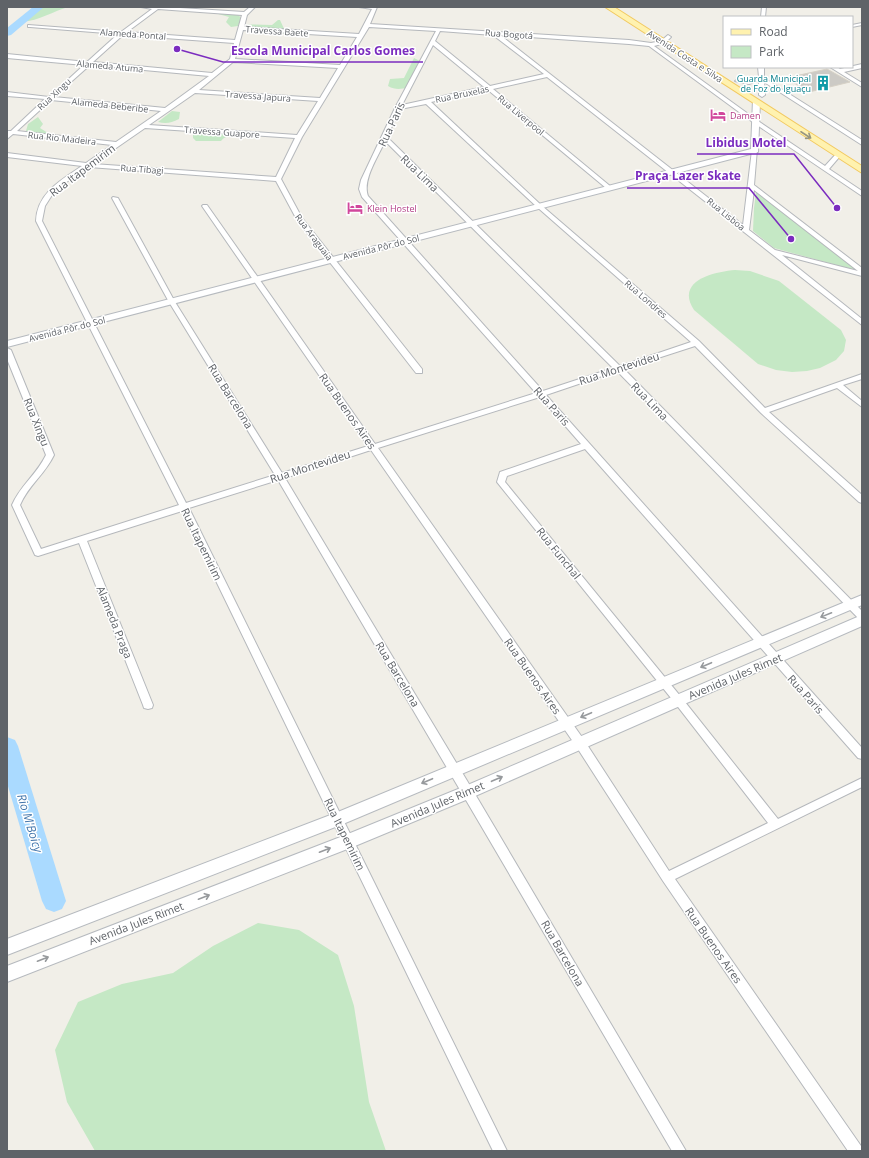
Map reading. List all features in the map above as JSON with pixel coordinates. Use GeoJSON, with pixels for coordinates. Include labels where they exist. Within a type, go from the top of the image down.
{"type":"FeatureCollection","features":[{"type":"Feature","properties":{"kind":"main road","name":"Avenida Costa e Silva"},"geometry":{"type":"LineString","coordinates":[[609,7],[656,37],[666,40],[738,81],[774,114],[862,170]]}},
{"type":"Feature","properties":{"kind":"main road","name":"Avenida Costa e Silva"},"geometry":{"type":"LineString","coordinates":[[622,7],[666,40],[759,99],[862,161]]}},
{"type":"Feature","properties":{"kind":"main road"},"geometry":{"type":"LineString","coordinates":[[755,150],[755,108],[759,99]]}},
{"type":"Feature","properties":{"kind":"main road"},"geometry":{"type":"LineString","coordinates":[[756,122],[762,114],[774,114]]}},
{"type":"Feature","properties":{"kind":"main road","name":"Avenida Pôr do Sol"},"geometry":{"type":"LineString","coordinates":[[7,344],[755,150]]}},
{"type":"Feature","properties":{"kind":"main road","name":"Avenida Jules Rimet"},"geometry":{"type":"LineString","coordinates":[[7,947],[338,819],[856,602]]}},
{"type":"Feature","properties":{"kind":"main road","name":"Avenida Jules Rimet"},"geometry":{"type":"LineString","coordinates":[[7,974],[349,841],[468,792],[862,620]]}},
{"type":"Feature","properties":{"kind":"street"},"geometry":{"type":"LineString","coordinates":[[143,7],[245,14]]}},
{"type":"Feature","properties":{"kind":"street"},"geometry":{"type":"LineString","coordinates":[[253,7],[245,14],[232,60],[341,67]]}},
{"type":"Feature","properties":{"kind":"street"},"geometry":{"type":"LineString","coordinates":[[278,179],[299,137],[367,25],[374,7],[361,7]]}},
{"type":"Feature","properties":{"kind":"street","name":"Rua Xingu"},"geometry":{"type":"LineString","coordinates":[[9,134],[122,33],[157,8]]}},
{"type":"Feature","properties":{"kind":"street","name":"Rua Bogotá"},"geometry":{"type":"LineString","coordinates":[[367,25],[629,42],[650,45]]}},
{"type":"Feature","properties":{"kind":"street","name":"Alameda Pontal"},"geometry":{"type":"LineString","coordinates":[[30,26],[237,42]]}},
{"type":"Feature","properties":{"kind":"street","name":"Travessa Baete"},"geometry":{"type":"LineString","coordinates":[[241,28],[361,36]]}},
{"type":"Feature","properties":{"kind":"street","name":"Rua Paris"},"geometry":{"type":"LineString","coordinates":[[439,29],[398,108],[364,180],[362,189],[365,197],[588,445],[775,659],[862,755]]}},
{"type":"Feature","properties":{"kind":"street","name":"Rua Lisboa"},"geometry":{"type":"LineString","coordinates":[[494,33],[672,171],[862,323]]}},
{"type":"Feature","properties":{"kind":"street"},"geometry":{"type":"LineString","coordinates":[[629,42],[656,37]]}},
{"type":"Feature","properties":{"kind":"street"},"geometry":{"type":"LineString","coordinates":[[645,39],[650,45],[756,122],[862,194]]}},
{"type":"Feature","properties":{"kind":"street"},"geometry":{"type":"LineString","coordinates":[[650,45],[666,40]]}},
{"type":"Feature","properties":{"kind":"street","name":"Rua Liverpool"},"geometry":{"type":"LineString","coordinates":[[433,42],[608,187]]}},
{"type":"Feature","properties":{"kind":"street","name":"Alameda Atuma"},"geometry":{"type":"LineString","coordinates":[[7,56],[214,75]]}},
{"type":"Feature","properties":{"kind":"street","name":"Rua Itapemirim"},"geometry":{"type":"LineString","coordinates":[[232,60],[194,91],[57,186],[45,198],[39,210],[39,221],[184,507],[500,1151]]}},
{"type":"Feature","properties":{"kind":"street"},"geometry":{"type":"LineString","coordinates":[[840,71],[862,66]]}},
{"type":"Feature","properties":{"kind":"street"},"geometry":{"type":"LineString","coordinates":[[759,99],[761,68]]}},
{"type":"Feature","properties":{"kind":"street"},"geometry":{"type":"LineString","coordinates":[[835,68],[862,85]]}},
{"type":"Feature","properties":{"kind":"street","name":"Rua Bruxelas"},"geometry":{"type":"LineString","coordinates":[[398,108],[548,75]]}},
{"type":"Feature","properties":{"kind":"street"},"geometry":{"type":"LineString","coordinates":[[738,81],[749,82],[761,78]]}},
{"type":"Feature","properties":{"kind":"street"},"geometry":{"type":"LineString","coordinates":[[761,78],[862,142]]}},
{"type":"Feature","properties":{"kind":"street","name":"Travessa Japura"},"geometry":{"type":"LineString","coordinates":[[194,91],[322,100]]}},
{"type":"Feature","properties":{"kind":"street","name":"Alameda Beberibe"},"geometry":{"type":"LineString","coordinates":[[7,94],[166,110]]}},
{"type":"Feature","properties":{"kind":"street","name":"Rua Londres"},"geometry":{"type":"LineString","coordinates":[[427,102],[539,206],[696,343],[764,411],[862,500]]}},
{"type":"Feature","properties":{"kind":"street","name":"Travessa Guapore"},"geometry":{"type":"LineString","coordinates":[[145,126],[299,137]]}},
{"type":"Feature","properties":{"kind":"street","name":"Rua Rio Madeira"},"geometry":{"type":"LineString","coordinates":[[9,134],[118,144]]}},
{"type":"Feature","properties":{"kind":"street","name":"Rua Lima"},"geometry":{"type":"LineString","coordinates":[[385,138],[856,602],[862,617]]}},
{"type":"Feature","properties":{"kind":"street"},"geometry":{"type":"LineString","coordinates":[[746,230],[755,150]]}},
{"type":"Feature","properties":{"kind":"street","name":"Rua Tibagi"},"geometry":{"type":"LineString","coordinates":[[7,155],[89,165],[278,179]]}},
{"type":"Feature","properties":{"kind":"street"},"geometry":{"type":"LineString","coordinates":[[826,169],[838,155]]}},
{"type":"Feature","properties":{"kind":"street","name":"Rua Araguaia"},"geometry":{"type":"LineString","coordinates":[[278,179],[299,219],[419,371]]}},
{"type":"Feature","properties":{"kind":"street"},"geometry":{"type":"LineString","coordinates":[[751,185],[862,271]]}},
{"type":"Feature","properties":{"kind":"street","name":"Rua Barcelona"},"geometry":{"type":"LineString","coordinates":[[115,198],[172,302],[280,476],[679,1151]]}},
{"type":"Feature","properties":{"kind":"street","name":"Rua Buenos Aires"},"geometry":{"type":"LineString","coordinates":[[205,206],[580,743],[667,878],[856,1151]]}},
{"type":"Feature","properties":{"kind":"street"},"geometry":{"type":"LineString","coordinates":[[773,251],[862,274]]}},
{"type":"Feature","properties":{"kind":"street","name":"Rua Montevideu"},"geometry":{"type":"LineString","coordinates":[[38,553],[372,446],[541,394],[696,343]]}},
{"type":"Feature","properties":{"kind":"street","name":"Rua Xingu"},"geometry":{"type":"LineString","coordinates":[[7,350],[50,455],[46,465],[19,495],[16,504],[38,553]]}},
{"type":"Feature","properties":{"kind":"street"},"geometry":{"type":"LineString","coordinates":[[764,411],[862,376]]}},
{"type":"Feature","properties":{"kind":"street"},"geometry":{"type":"LineString","coordinates":[[838,385],[862,405]]}},
{"type":"Feature","properties":{"kind":"street","name":"Rua Funchal"},"geometry":{"type":"LineString","coordinates":[[588,445],[503,474],[501,482],[678,700],[776,825]]}},
{"type":"Feature","properties":{"kind":"street","name":"Alameda Praga"},"geometry":{"type":"LineString","coordinates":[[82,539],[148,705]]}},
{"type":"Feature","properties":{"kind":"street"},"geometry":{"type":"LineString","coordinates":[[667,878],[862,782]]}},
{"type":"Feature","properties":{"kind":"green space"},"geometry":{"type":"Polygon","coordinates":[[[34,7],[68,7],[30,21],[18,21],[34,7]]]}},
{"type":"Feature","properties":{"kind":"green space"},"geometry":{"type":"Polygon","coordinates":[[[211,12],[237,13],[241,18],[238,26],[231,27],[226,22],[229,17],[211,12]]]}},
{"type":"Feature","properties":{"kind":"green space"},"geometry":{"type":"Polygon","coordinates":[[[280,20],[286,33],[276,35],[265,34],[245,28],[245,25],[272,25],[280,20]]]}},
{"type":"Feature","properties":{"kind":"green space"},"geometry":{"type":"Polygon","coordinates":[[[414,58],[420,61],[408,88],[395,89],[388,86],[390,79],[404,78],[414,58]]]}},
{"type":"Feature","properties":{"kind":"green space"},"geometry":{"type":"Polygon","coordinates":[[[172,111],[180,112],[179,119],[168,123],[158,122],[172,111]]]}},
{"type":"Feature","properties":{"kind":"green space"},"geometry":{"type":"Polygon","coordinates":[[[38,117],[43,124],[40,128],[48,133],[40,134],[26,131],[28,124],[38,117]]]}},
{"type":"Feature","properties":{"kind":"green space"},"geometry":{"type":"Polygon","coordinates":[[[201,132],[242,133],[239,136],[227,137],[221,141],[196,141],[193,138],[193,134],[201,132]]]}},
{"type":"Feature","properties":{"kind":"green space"},"geometry":{"type":"Polygon","coordinates":[[[756,192],[858,271],[774,248],[753,231],[756,192]]]}},
{"type":"Feature","properties":{"kind":"green space"},"geometry":{"type":"Polygon","coordinates":[[[735,270],[750,271],[779,281],[841,330],[846,340],[844,351],[836,360],[820,368],[807,371],[792,372],[776,370],[758,364],[694,310],[689,300],[689,292],[693,285],[699,280],[717,273],[735,270]]]}},
{"type":"Feature","properties":{"kind":"green space"},"geometry":{"type":"Polygon","coordinates":[[[258,923],[299,930],[338,955],[354,1006],[369,1102],[386,1151],[95,1151],[67,1102],[55,1050],[78,1002],[122,984],[173,973],[213,946],[258,923]]]}},
{"type":"Feature","properties":{"kind":"building"},"geometry":{"type":"Polygon","coordinates":[[[827,69],[850,82],[809,92],[786,78],[827,69]]]}},
{"type":"Feature","properties":{"kind":"waterway","name":"Rio M'Boicy"},"geometry":{"type":"LineString","coordinates":[[7,33],[39,7]]}},
{"type":"Feature","properties":{"kind":"waterway","name":"Rio M'Boicy"},"geometry":{"type":"LineString","coordinates":[[7,746],[54,901]]}},
{"type":"Feature","properties":{"kind":"place","name":"Escola Municipal Carlos Gomes"},"geometry":{"type":"Point","coordinates":[177,49]}},
{"type":"Feature","properties":{"kind":"place","name":"Guarda Municipal de Foz do Iguaçu"},"geometry":{"type":"Point","coordinates":[823,83]}},
{"type":"Feature","properties":{"kind":"place","name":"Damen"},"geometry":{"type":"Point","coordinates":[718,115]}},
{"type":"Feature","properties":{"kind":"place","name":"Klein Hostel"},"geometry":{"type":"Point","coordinates":[355,208]}},
{"type":"Feature","properties":{"kind":"place","name":"Libidus Motel"},"geometry":{"type":"Point","coordinates":[837,208]}},
{"type":"Feature","properties":{"kind":"place","name":"Praça Lazer Skate"},"geometry":{"type":"Point","coordinates":[791,239]}}]}
